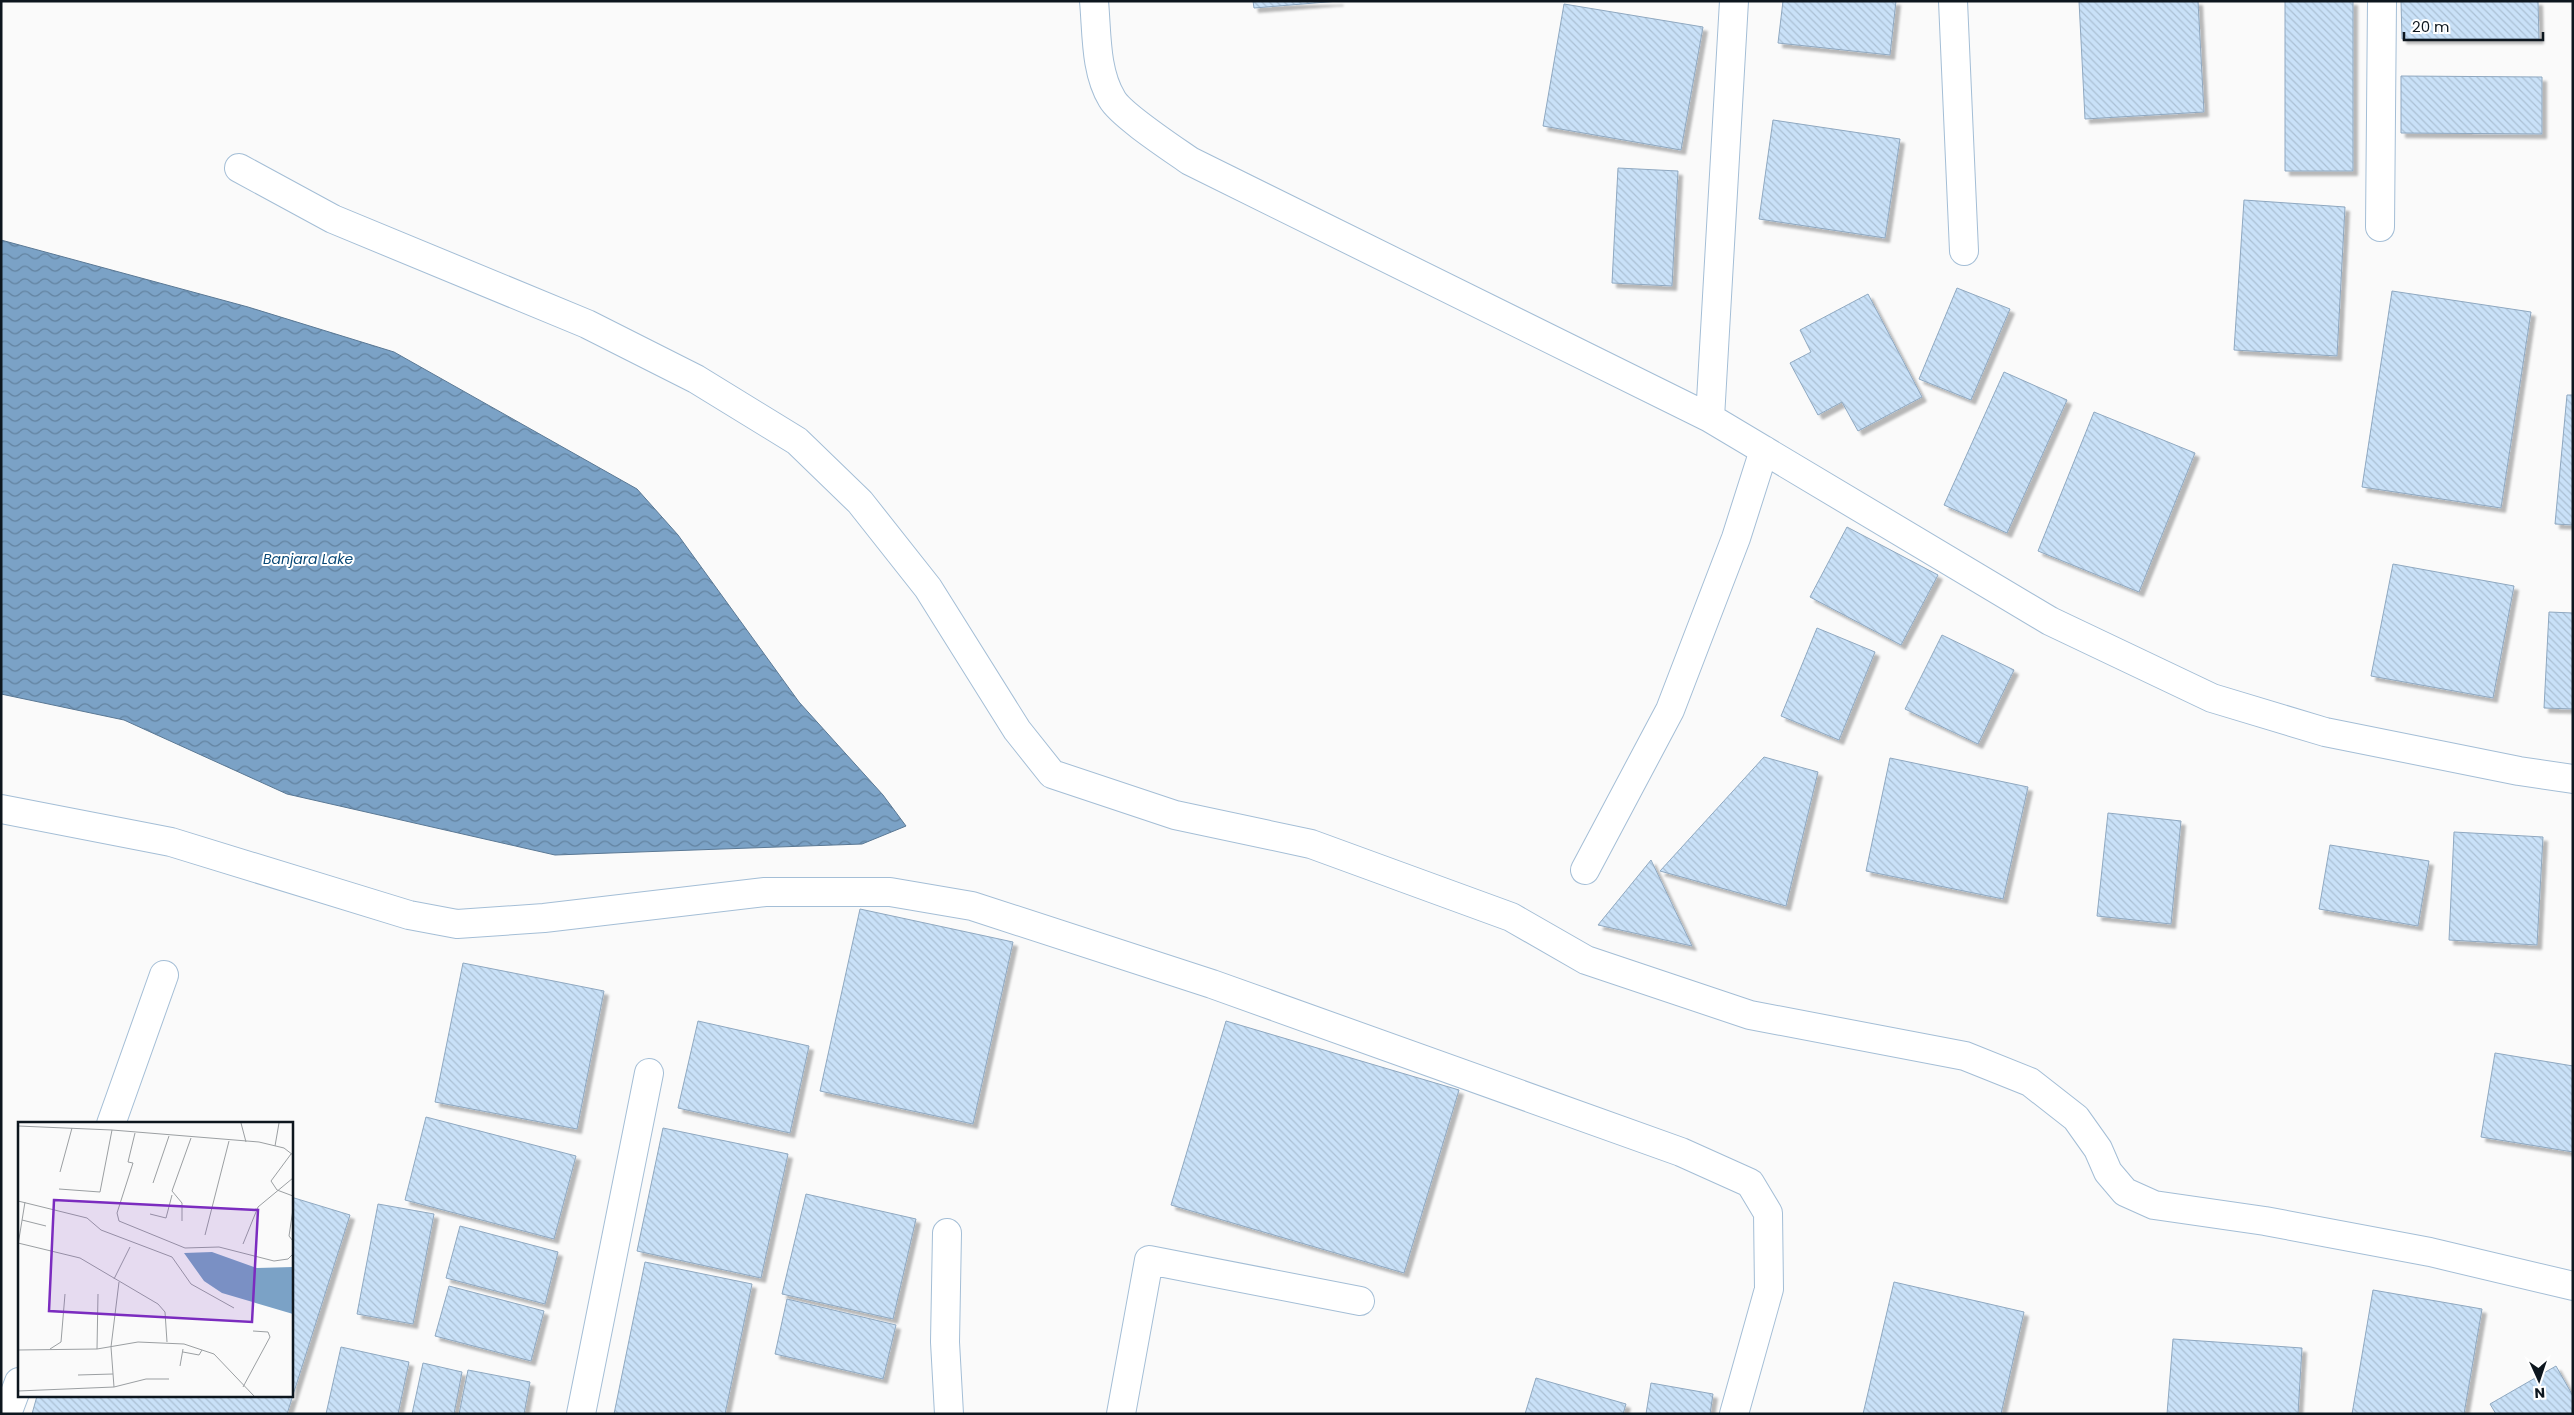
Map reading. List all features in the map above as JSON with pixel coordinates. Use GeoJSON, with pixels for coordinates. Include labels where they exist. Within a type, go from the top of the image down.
{"type":"FeatureCollection","features":[{"type":"Feature","properties":{"kind":"street"},"geometry":{"type":"LineString","coordinates":[[1094,1],[1100,67],[1112,100],[1138,123],[1190,162],[1710,418],[2050,621],[2212,698],[2326,732],[2519,771],[2573,779]]}},
{"type":"Feature","properties":{"kind":"street"},"geometry":{"type":"LineString","coordinates":[[1710,418],[1734,1]]}},
{"type":"Feature","properties":{"kind":"street"},"geometry":{"type":"LineString","coordinates":[[1953,1],[1964,251]]}},
{"type":"Feature","properties":{"kind":"street"},"geometry":{"type":"LineString","coordinates":[[2380,227],[2382,1]]}},
{"type":"Feature","properties":{"kind":"street"},"geometry":{"type":"LineString","coordinates":[[239,168],[333,219],[587,324],[696,379],[797,441],[860,502],[928,588],[1017,730],[1052,774],[1175,815],[1311,844],[1511,917],[1586,960],[1750,1015],[1965,1056],[2030,1082],[2076,1118],[2098,1149],[2108,1172],[2125,1192],[2154,1206],[2265,1221],[2430,1252],[2573,1286]]}},
{"type":"Feature","properties":{"kind":"street"},"geometry":{"type":"LineString","coordinates":[[1585,870],[1670,710],[1736,538],[1764,450]]}},
{"type":"Feature","properties":{"kind":"street"},"geometry":{"type":"LineString","coordinates":[[1,809],[171,842],[409,915],[458,924],[544,918],[765,892],[890,892],[972,906],[1212,984],[1681,1152],[1750,1184],[1768,1213],[1769,1289],[1734,1414]]}},
{"type":"Feature","properties":{"kind":"street"},"geometry":{"type":"LineString","coordinates":[[112,1122],[164,975]]}},
{"type":"Feature","properties":{"kind":"street"},"geometry":{"type":"LineString","coordinates":[[581,1414],[649,1073]]}},
{"type":"Feature","properties":{"kind":"street"},"geometry":{"type":"LineString","coordinates":[[947,1233],[945,1342],[949,1414]]}},
{"type":"Feature","properties":{"kind":"street"},"geometry":{"type":"LineString","coordinates":[[1121,1414],[1149,1260],[1360,1301]]}},
{"type":"Feature","properties":{"kind":"street"},"geometry":{"type":"LineString","coordinates":[[7,1414],[18,1385]]}},
{"type":"Feature","properties":{"kind":"water","name":"Banjara Lake"},"geometry":{"type":"Polygon","coordinates":[[[1,240],[248,307],[394,352],[637,489],[678,535],[799,702],[883,795],[906,826],[862,844],[555,855],[287,794],[124,720],[1,694],[1,240]]]}},
{"type":"Feature","properties":{"kind":"building"},"geometry":{"type":"Polygon","coordinates":[[[1253,1],[1339,1],[1254,8],[1253,1]]]}},
{"type":"Feature","properties":{"kind":"building"},"geometry":{"type":"Polygon","coordinates":[[[1783,1],[1896,1],[1890,55],[1778,43],[1783,1]]]}},
{"type":"Feature","properties":{"kind":"building"},"geometry":{"type":"Polygon","coordinates":[[[2079,1],[2198,1],[2204,112],[2085,119],[2079,1]]]}},
{"type":"Feature","properties":{"kind":"building"},"geometry":{"type":"Polygon","coordinates":[[[2285,1],[2353,1],[2353,171],[2285,171],[2285,1]]]}},
{"type":"Feature","properties":{"kind":"building"},"geometry":{"type":"Polygon","coordinates":[[[2401,1],[2538,1],[2539,39],[2402,39],[2401,1]]]}},
{"type":"Feature","properties":{"kind":"building"},"geometry":{"type":"Polygon","coordinates":[[[1564,4],[1703,27],[1681,150],[1543,126],[1564,4]]]}},
{"type":"Feature","properties":{"kind":"building"},"geometry":{"type":"Polygon","coordinates":[[[2401,76],[2542,77],[2542,134],[2401,133],[2401,76]]]}},
{"type":"Feature","properties":{"kind":"building"},"geometry":{"type":"Polygon","coordinates":[[[1773,120],[1900,139],[1885,238],[1759,219],[1773,120]]]}},
{"type":"Feature","properties":{"kind":"building"},"geometry":{"type":"Polygon","coordinates":[[[1618,168],[1678,171],[1672,286],[1612,283],[1618,168]]]}},
{"type":"Feature","properties":{"kind":"building"},"geometry":{"type":"Polygon","coordinates":[[[2244,200],[2345,207],[2337,356],[2234,350],[2244,200]]]}},
{"type":"Feature","properties":{"kind":"building"},"geometry":{"type":"Polygon","coordinates":[[[1957,288],[2010,309],[1971,400],[1919,379],[1957,288]]]}},
{"type":"Feature","properties":{"kind":"building"},"geometry":{"type":"Polygon","coordinates":[[[2392,291],[2531,312],[2501,508],[2362,487],[2392,291]]]}},
{"type":"Feature","properties":{"kind":"building"},"geometry":{"type":"Polygon","coordinates":[[[1868,294],[1922,397],[1858,431],[1842,402],[1818,415],[1790,363],[1811,352],[1800,330],[1868,294]]]}},
{"type":"Feature","properties":{"kind":"building"},"geometry":{"type":"Polygon","coordinates":[[[2004,372],[2067,400],[2007,533],[1944,505],[2004,372]]]}},
{"type":"Feature","properties":{"kind":"building"},"geometry":{"type":"Polygon","coordinates":[[[2567,395],[2573,395],[2573,525],[2555,524],[2567,395]]]}},
{"type":"Feature","properties":{"kind":"building"},"geometry":{"type":"Polygon","coordinates":[[[2094,412],[2195,453],[2139,592],[2038,551],[2094,412]]]}},
{"type":"Feature","properties":{"kind":"building"},"geometry":{"type":"Polygon","coordinates":[[[1847,527],[1938,575],[1901,645],[1810,597],[1847,527]]]}},
{"type":"Feature","properties":{"kind":"building"},"geometry":{"type":"Polygon","coordinates":[[[2393,564],[2514,586],[2493,698],[2371,676],[2393,564]]]}},
{"type":"Feature","properties":{"kind":"building"},"geometry":{"type":"Polygon","coordinates":[[[2549,612],[2573,613],[2573,709],[2544,708],[2549,612]]]}},
{"type":"Feature","properties":{"kind":"building"},"geometry":{"type":"Polygon","coordinates":[[[1817,628],[1875,652],[1839,740],[1781,716],[1817,628]]]}},
{"type":"Feature","properties":{"kind":"building"},"geometry":{"type":"Polygon","coordinates":[[[1942,635],[2014,670],[1978,744],[1905,709],[1942,635]]]}},
{"type":"Feature","properties":{"kind":"building"},"geometry":{"type":"Polygon","coordinates":[[[1764,757],[1818,772],[1786,906],[1660,871],[1764,757]]]}},
{"type":"Feature","properties":{"kind":"building"},"geometry":{"type":"Polygon","coordinates":[[[1890,758],[2028,787],[2003,899],[1866,871],[1890,758]]]}},
{"type":"Feature","properties":{"kind":"building"},"geometry":{"type":"Polygon","coordinates":[[[2108,813],[2181,821],[2171,924],[2097,916],[2108,813]]]}},
{"type":"Feature","properties":{"kind":"building"},"geometry":{"type":"Polygon","coordinates":[[[2454,832],[2543,837],[2537,945],[2449,940],[2454,832]]]}},
{"type":"Feature","properties":{"kind":"building"},"geometry":{"type":"Polygon","coordinates":[[[2330,845],[2429,861],[2418,926],[2319,909],[2330,845]]]}},
{"type":"Feature","properties":{"kind":"building"},"geometry":{"type":"Polygon","coordinates":[[[1651,860],[1692,946],[1598,925],[1651,860]]]}},
{"type":"Feature","properties":{"kind":"building"},"geometry":{"type":"Polygon","coordinates":[[[860,909],[1013,942],[973,1124],[820,1091],[860,909]]]}},
{"type":"Feature","properties":{"kind":"building"},"geometry":{"type":"Polygon","coordinates":[[[463,963],[604,991],[577,1129],[435,1102],[463,963]]]}},
{"type":"Feature","properties":{"kind":"building"},"geometry":{"type":"Polygon","coordinates":[[[698,1021],[809,1046],[790,1133],[678,1108],[698,1021]]]}},
{"type":"Feature","properties":{"kind":"building"},"geometry":{"type":"Polygon","coordinates":[[[1226,1021],[1459,1090],[1404,1273],[1171,1205],[1226,1021]]]}},
{"type":"Feature","properties":{"kind":"building"},"geometry":{"type":"Polygon","coordinates":[[[2495,1053],[2573,1066],[2573,1152],[2481,1137],[2495,1053]]]}},
{"type":"Feature","properties":{"kind":"building"},"geometry":{"type":"Polygon","coordinates":[[[426,1117],[576,1156],[554,1239],[405,1200],[426,1117]]]}},
{"type":"Feature","properties":{"kind":"building"},"geometry":{"type":"Polygon","coordinates":[[[663,1128],[788,1154],[761,1278],[637,1251],[663,1128]]]}},
{"type":"Feature","properties":{"kind":"building"},"geometry":{"type":"Polygon","coordinates":[[[806,1194],[916,1219],[893,1319],[782,1294],[806,1194]]]}},
{"type":"Feature","properties":{"kind":"building"},"geometry":{"type":"Polygon","coordinates":[[[292,1197],[350,1215],[287,1414],[32,1414],[36,1398],[292,1398],[292,1197]]]}},
{"type":"Feature","properties":{"kind":"building"},"geometry":{"type":"Polygon","coordinates":[[[378,1204],[434,1214],[413,1324],[357,1314],[378,1204]]]}},
{"type":"Feature","properties":{"kind":"building"},"geometry":{"type":"Polygon","coordinates":[[[460,1226],[558,1252],[545,1304],[446,1278],[460,1226]]]}},
{"type":"Feature","properties":{"kind":"building"},"geometry":{"type":"Polygon","coordinates":[[[645,1262],[752,1284],[725,1414],[614,1414],[645,1262]]]}},
{"type":"Feature","properties":{"kind":"building"},"geometry":{"type":"Polygon","coordinates":[[[1894,1282],[2024,1312],[2001,1414],[1863,1414],[1894,1282]]]}},
{"type":"Feature","properties":{"kind":"building"},"geometry":{"type":"Polygon","coordinates":[[[449,1286],[544,1311],[531,1361],[435,1336],[449,1286]]]}},
{"type":"Feature","properties":{"kind":"building"},"geometry":{"type":"Polygon","coordinates":[[[2373,1290],[2482,1309],[2464,1414],[2352,1414],[2373,1290]]]}},
{"type":"Feature","properties":{"kind":"building"},"geometry":{"type":"Polygon","coordinates":[[[787,1299],[896,1325],[883,1379],[775,1354],[787,1299]]]}},
{"type":"Feature","properties":{"kind":"building"},"geometry":{"type":"Polygon","coordinates":[[[2173,1339],[2302,1348],[2298,1414],[2167,1414],[2173,1339]]]}},
{"type":"Feature","properties":{"kind":"building"},"geometry":{"type":"Polygon","coordinates":[[[341,1347],[409,1362],[398,1414],[326,1414],[341,1347]]]}},
{"type":"Feature","properties":{"kind":"building"},"geometry":{"type":"Polygon","coordinates":[[[423,1363],[462,1372],[454,1414],[412,1414],[423,1363]]]}},
{"type":"Feature","properties":{"kind":"building"},"geometry":{"type":"Polygon","coordinates":[[[2556,1366],[2573,1396],[2573,1414],[2496,1414],[2490,1404],[2556,1366]]]}},
{"type":"Feature","properties":{"kind":"building"},"geometry":{"type":"Polygon","coordinates":[[[468,1370],[530,1382],[524,1414],[459,1414],[468,1370]]]}},
{"type":"Feature","properties":{"kind":"building"},"geometry":{"type":"Polygon","coordinates":[[[1536,1378],[1626,1404],[1623,1414],[1525,1414],[1536,1378]]]}},
{"type":"Feature","properties":{"kind":"building"},"geometry":{"type":"Polygon","coordinates":[[[1651,1383],[1713,1394],[1710,1414],[1646,1414],[1651,1383]]]}}]}
